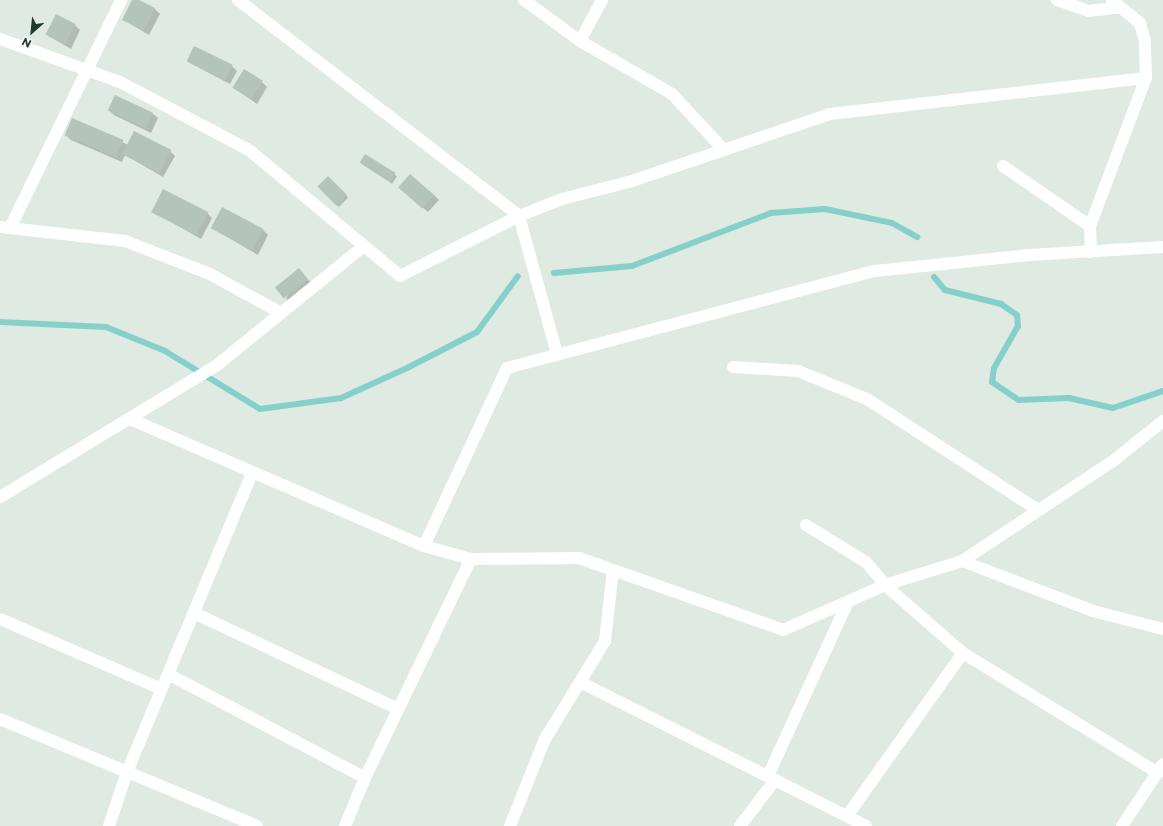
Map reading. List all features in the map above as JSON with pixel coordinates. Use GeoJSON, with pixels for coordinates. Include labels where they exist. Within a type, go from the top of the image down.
{"type":"FeatureCollection","features":[{"type":"Feature","properties":{"kind":"street"},"geometry":{"type":"LineString","coordinates":[[121,0],[87,70],[5,227],[125,241],[210,274],[282,313]]}},
{"type":"Feature","properties":{"kind":"street"},"geometry":{"type":"LineString","coordinates":[[238,0],[519,216],[557,354]]}},
{"type":"Feature","properties":{"kind":"street"},"geometry":{"type":"LineString","coordinates":[[524,0],[580,41],[672,94],[724,150]]}},
{"type":"Feature","properties":{"kind":"street"},"geometry":{"type":"LineString","coordinates":[[580,41],[602,0]]}},
{"type":"Feature","properties":{"kind":"street"},"geometry":{"type":"LineString","coordinates":[[1057,0],[1089,11],[1116,4],[1140,23],[1145,41],[1146,78],[1090,226],[1091,252]]}},
{"type":"Feature","properties":{"kind":"street"},"geometry":{"type":"LineString","coordinates":[[0,39],[120,82],[249,150],[400,276],[519,216],[562,199],[632,181],[830,114],[1146,78]]}},
{"type":"Feature","properties":{"kind":"street"},"geometry":{"type":"LineString","coordinates":[[1003,166],[1090,226]]}},
{"type":"Feature","properties":{"kind":"street"},"geometry":{"type":"LineString","coordinates":[[0,497],[217,366],[364,246]]}},
{"type":"Feature","properties":{"kind":"street"},"geometry":{"type":"LineString","coordinates":[[424,546],[506,368],[875,271],[1163,247]]}},
{"type":"Feature","properties":{"kind":"street"},"geometry":{"type":"LineString","coordinates":[[733,367],[798,372],[868,399],[1038,510]]}},
{"type":"Feature","properties":{"kind":"street"},"geometry":{"type":"LineString","coordinates":[[130,419],[424,546],[471,559],[579,558],[783,630],[885,586],[962,562],[1113,461],[1163,421]]}},
{"type":"Feature","properties":{"kind":"street"},"geometry":{"type":"LineString","coordinates":[[109,826],[127,772],[252,473]]}},
{"type":"Feature","properties":{"kind":"street"},"geometry":{"type":"LineString","coordinates":[[806,525],[866,562],[885,586],[963,653],[1160,769],[1122,826]]}},
{"type":"Feature","properties":{"kind":"street"},"geometry":{"type":"LineString","coordinates":[[345,826],[365,778],[471,559]]}},
{"type":"Feature","properties":{"kind":"street"},"geometry":{"type":"LineString","coordinates":[[962,562],[1093,611],[1163,629]]}},
{"type":"Feature","properties":{"kind":"street"},"geometry":{"type":"LineString","coordinates":[[510,826],[545,739],[605,641],[613,570]]}},
{"type":"Feature","properties":{"kind":"street"},"geometry":{"type":"LineString","coordinates":[[740,826],[771,778],[848,601]]}},
{"type":"Feature","properties":{"kind":"street"},"geometry":{"type":"LineString","coordinates":[[194,613],[398,710]]}},
{"type":"Feature","properties":{"kind":"street"},"geometry":{"type":"LineString","coordinates":[[0,619],[162,689]]}},
{"type":"Feature","properties":{"kind":"street"},"geometry":{"type":"LineString","coordinates":[[847,816],[963,653]]}},
{"type":"Feature","properties":{"kind":"street"},"geometry":{"type":"LineString","coordinates":[[168,674],[365,778]]}},
{"type":"Feature","properties":{"kind":"street"},"geometry":{"type":"LineString","coordinates":[[580,682],[866,826]]}},
{"type":"Feature","properties":{"kind":"street"},"geometry":{"type":"LineString","coordinates":[[0,719],[257,826]]}},
{"type":"Feature","properties":{"kind":"building"},"geometry":{"type":"Polygon","coordinates":[[[132,0],[139,0],[155,8],[144,31],[122,20],[132,0]]]}},
{"type":"Feature","properties":{"kind":"building"},"geometry":{"type":"Polygon","coordinates":[[[56,14],[76,24],[65,44],[46,34],[56,14]]]}},
{"type":"Feature","properties":{"kind":"building"},"geometry":{"type":"Polygon","coordinates":[[[194,46],[233,65],[225,80],[187,61],[194,46]]]}},
{"type":"Feature","properties":{"kind":"building"},"geometry":{"type":"Polygon","coordinates":[[[244,69],[263,81],[251,99],[232,88],[244,69]]]}},
{"type":"Feature","properties":{"kind":"building"},"geometry":{"type":"Polygon","coordinates":[[[115,95],[153,113],[146,128],[108,110],[115,95]]]}},
{"type":"Feature","properties":{"kind":"building"},"geometry":{"type":"Polygon","coordinates":[[[72,118],[124,140],[116,157],[65,135],[72,118]]]}},
{"type":"Feature","properties":{"kind":"building"},"geometry":{"type":"Polygon","coordinates":[[[134,131],[171,150],[160,173],[122,154],[134,131]]]}},
{"type":"Feature","properties":{"kind":"building"},"geometry":{"type":"Polygon","coordinates":[[[365,154],[396,173],[390,182],[360,162],[365,154]]]}},
{"type":"Feature","properties":{"kind":"building"},"geometry":{"type":"Polygon","coordinates":[[[410,174],[434,195],[422,209],[398,188],[410,174]]]}},
{"type":"Feature","properties":{"kind":"building"},"geometry":{"type":"Polygon","coordinates":[[[328,176],[347,195],[336,206],[317,187],[328,176]]]}},
{"type":"Feature","properties":{"kind":"building"},"geometry":{"type":"Polygon","coordinates":[[[163,189],[208,212],[197,235],[151,212],[163,189]]]}},
{"type":"Feature","properties":{"kind":"building"},"geometry":{"type":"Polygon","coordinates":[[[222,207],[263,229],[252,250],[211,228],[222,207]]]}},
{"type":"Feature","properties":{"kind":"building"},"geometry":{"type":"Polygon","coordinates":[[[299,268],[308,279],[284,298],[275,288],[299,268]]]}},
{"type":"Feature","properties":{"kind":"waterway"},"geometry":{"type":"LineString","coordinates":[[554,273],[632,266],[771,213],[825,209],[892,223],[917,237]]}},
{"type":"Feature","properties":{"kind":"waterway"},"geometry":{"type":"LineString","coordinates":[[0,322],[106,327],[165,351],[260,409],[341,398],[409,367],[477,332],[518,276]]}},
{"type":"Feature","properties":{"kind":"waterway"},"geometry":{"type":"LineString","coordinates":[[934,277],[945,290],[1001,304],[1017,315],[1018,326],[994,368],[992,382],[1019,400],[1069,398],[1113,408],[1163,391]]}}]}
